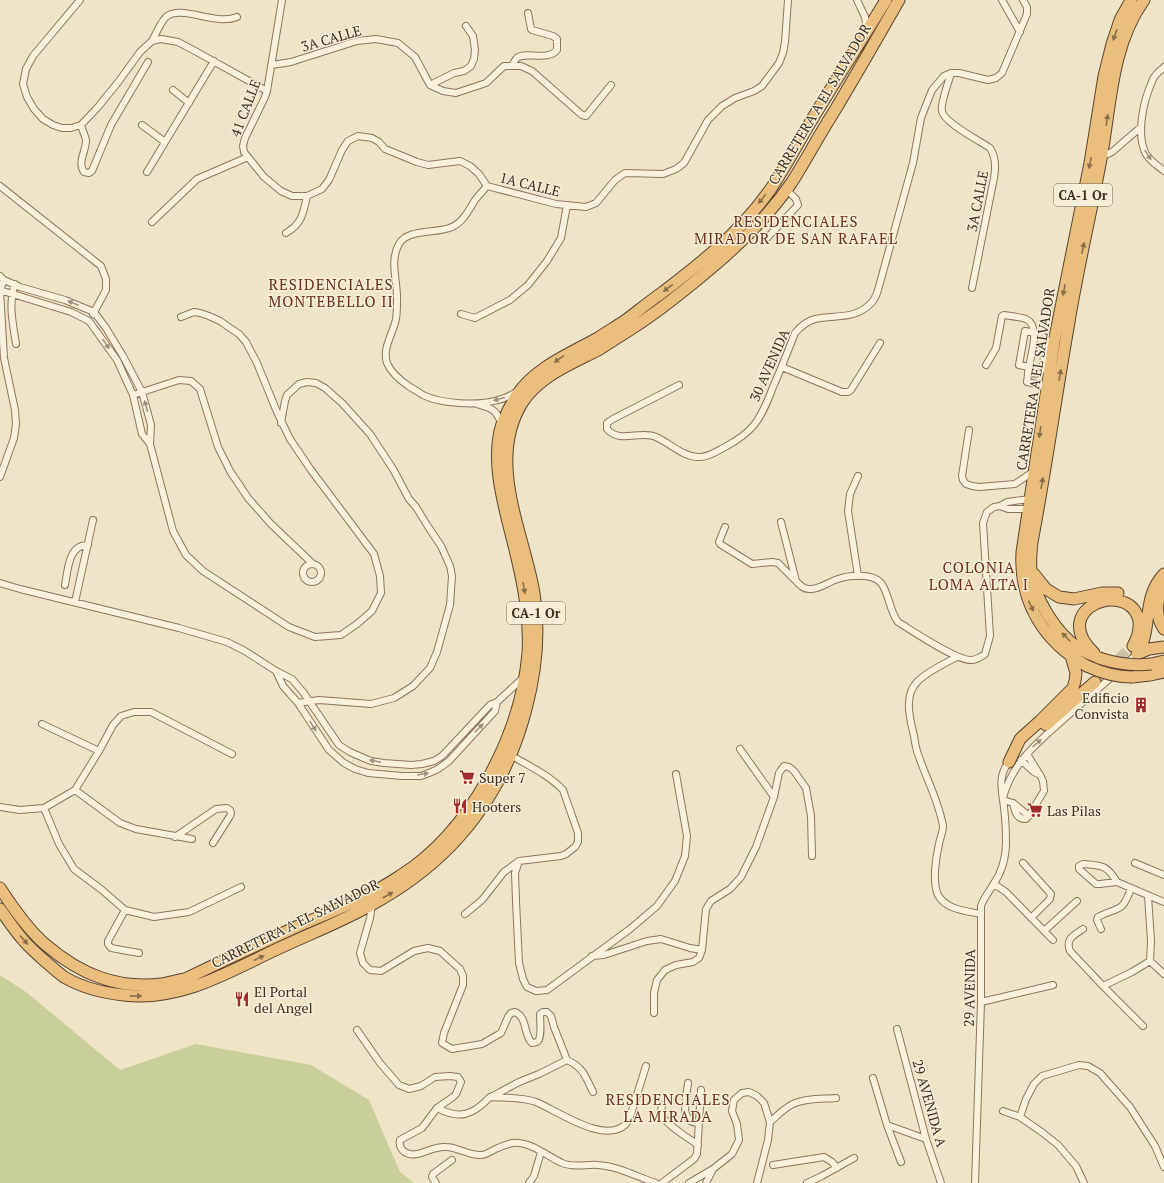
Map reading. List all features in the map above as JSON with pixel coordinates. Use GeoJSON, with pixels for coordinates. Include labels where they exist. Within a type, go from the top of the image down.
{"type":"FeatureCollection","features":[{"type":"Feature","properties":{"kind":"highway","name":"CARRETERA A EL SALVADOR"},"geometry":{"type":"LineString","coordinates":[[0,888],[34,934],[45,945],[67,961],[87,972],[111,981],[137,984],[161,984],[185,979],[365,897],[402,875],[439,845],[455,827],[476,798],[496,762],[515,717],[525,676],[528,634],[524,590],[500,481],[498,460],[502,425],[510,407],[520,390],[539,372],[627,319],[713,252],[752,213],[772,186],[886,0]]}},
{"type":"Feature","properties":{"kind":"highway","name":"CARRETERA A EL SALVADOR"},"geometry":{"type":"LineString","coordinates":[[0,909],[26,944],[53,969],[66,978],[104,992],[128,996],[164,994],[189,989],[219,977],[372,905],[410,881],[439,858],[457,840],[492,792],[512,756],[528,704],[534,667],[537,634],[533,590],[507,476],[507,456],[510,435],[522,403],[531,392],[550,376],[569,364],[601,348],[635,327],[705,273],[734,249],[750,233],[786,189],[797,173],[899,0]]}},
{"type":"Feature","properties":{"kind":"highway","name":"CARRETERA A EL SALVADOR"},"geometry":{"type":"LineString","coordinates":[[1131,0],[1120,20],[1106,64],[1091,156],[1054,342],[1045,373],[1047,389],[1029,504],[1022,561],[1023,577],[1027,597],[1038,621],[1054,643],[1087,666],[1113,676],[1150,676],[1164,672]]}},
{"type":"Feature","properties":{"kind":"highway","name":"CARRETERA A EL SALVADOR"},"geometry":{"type":"LineString","coordinates":[[1144,0],[1126,33],[1117,60],[1101,158],[1068,327],[1032,542],[1031,571],[1038,596],[1045,610],[1055,625],[1078,648],[1116,663],[1142,665],[1164,661]]}},
{"type":"Feature","properties":{"kind":"highway"},"geometry":{"type":"LineString","coordinates":[[831,116],[824,115],[823,111],[838,86],[838,77]]}},
{"type":"Feature","properties":{"kind":"highway"},"geometry":{"type":"LineString","coordinates":[[797,173],[801,161],[816,132],[814,127],[808,126]]}},
{"type":"Feature","properties":{"kind":"highway"},"geometry":{"type":"LineString","coordinates":[[1031,571],[1046,589],[1059,597],[1074,599],[1102,593],[1112,593],[1132,599],[1142,611],[1145,627]]}},
{"type":"Feature","properties":{"kind":"highway"},"geometry":{"type":"LineString","coordinates":[[1135,650],[1142,644],[1151,597],[1164,574]]}},
{"type":"Feature","properties":{"kind":"highway"},"geometry":{"type":"LineString","coordinates":[[1164,587],[1158,600],[1157,607],[1159,619],[1164,628]]}},
{"type":"Feature","properties":{"kind":"highway"},"geometry":{"type":"LineString","coordinates":[[1099,657],[1081,637],[1080,626],[1084,612],[1100,602],[1114,600],[1122,601],[1133,609],[1138,618],[1140,629],[1136,640],[1135,650]]}},
{"type":"Feature","properties":{"kind":"highway"},"geometry":{"type":"LineString","coordinates":[[1135,650],[1164,647]]}},
{"type":"Feature","properties":{"kind":"highway"},"geometry":{"type":"LineString","coordinates":[[1009,762],[1020,739],[1073,688],[1076,673],[1071,656]]}},
{"type":"Feature","properties":{"kind":"highway"},"geometry":{"type":"LineString","coordinates":[[1139,676],[1164,681]]}},
{"type":"Feature","properties":{"kind":"highway"},"geometry":{"type":"LineString","coordinates":[[1009,762],[1028,741],[1094,682]]}},
{"type":"Feature","properties":{"kind":"highway"},"geometry":{"type":"LineString","coordinates":[[512,756],[508,753],[506,748],[513,730],[515,717]]}},
{"type":"Feature","properties":{"kind":"street"},"geometry":{"type":"LineString","coordinates":[[80,0],[34,56],[26,69],[23,84],[27,97],[34,109],[43,119],[52,125],[62,128],[71,128],[81,125],[98,107],[140,52],[152,41],[165,18],[170,14],[188,13],[230,20],[237,16]]}},
{"type":"Feature","properties":{"kind":"street","name":"41 CALLE"},"geometry":{"type":"LineString","coordinates":[[248,157],[244,152],[243,146],[245,138],[267,91],[282,0]]}},
{"type":"Feature","properties":{"kind":"street","name":"1A CALLE"},"geometry":{"type":"LineString","coordinates":[[487,186],[556,204],[586,207],[596,203],[615,180],[625,173],[663,174],[676,170],[684,162],[708,120],[722,106],[735,98],[754,91],[762,86],[779,63],[785,42],[788,0]]}},
{"type":"Feature","properties":{"kind":"street"},"geometry":{"type":"LineString","coordinates":[[857,0],[865,17],[867,32]]}},
{"type":"Feature","properties":{"kind":"street"},"geometry":{"type":"LineString","coordinates":[[1002,0],[1020,32]]}},
{"type":"Feature","properties":{"kind":"street"},"geometry":{"type":"LineString","coordinates":[[951,72],[984,80],[992,80],[1002,73],[1027,14],[1027,7],[1023,0]]}},
{"type":"Feature","properties":{"kind":"street"},"geometry":{"type":"LineString","coordinates":[[513,65],[516,59],[520,56],[549,55],[557,50],[557,39],[553,36],[531,29],[528,13]]}},
{"type":"Feature","properties":{"kind":"street"},"geometry":{"type":"LineString","coordinates":[[430,85],[454,73],[464,71],[471,66],[474,59],[475,50],[473,36],[466,26]]}},
{"type":"Feature","properties":{"kind":"street"},"geometry":{"type":"LineString","coordinates":[[152,41],[161,39],[178,42],[267,91]]}},
{"type":"Feature","properties":{"kind":"street","name":"3A CALLE"},"geometry":{"type":"LineString","coordinates":[[272,65],[291,62],[357,41],[376,39],[398,43],[415,57],[430,85]]}},
{"type":"Feature","properties":{"kind":"street"},"geometry":{"type":"LineString","coordinates":[[147,172],[214,61]]}},
{"type":"Feature","properties":{"kind":"street"},"geometry":{"type":"LineString","coordinates":[[81,125],[86,138],[86,146],[81,162],[81,168],[84,172],[89,173],[92,171],[111,125],[148,62]]}},
{"type":"Feature","properties":{"kind":"street"},"geometry":{"type":"LineString","coordinates":[[430,85],[443,91],[456,93],[486,82],[504,66],[521,66],[532,72],[582,115],[586,116],[611,85]]}},
{"type":"Feature","properties":{"kind":"street"},"geometry":{"type":"LineString","coordinates":[[1164,67],[1155,76],[1147,95],[1141,127],[1143,146],[1147,155],[1164,171]]}},
{"type":"Feature","properties":{"kind":"street","name":"3A CALLE"},"geometry":{"type":"LineString","coordinates":[[951,72],[943,102],[942,112],[947,121],[990,148],[996,160],[994,178],[972,288]]}},
{"type":"Feature","properties":{"kind":"street","name":"30 AVENIDA"},"geometry":{"type":"LineString","coordinates":[[679,385],[613,419],[607,423],[607,429],[610,433],[616,436],[626,437],[645,434],[654,436],[688,455],[700,458],[711,455],[742,437],[754,425],[765,408],[795,332],[802,325],[815,319],[849,316],[865,308],[873,301],[878,290],[912,163],[921,118],[932,90],[944,76],[951,72]]}},
{"type":"Feature","properties":{"kind":"street"},"geometry":{"type":"LineString","coordinates":[[173,90],[189,103]]}},
{"type":"Feature","properties":{"kind":"street"},"geometry":{"type":"LineString","coordinates":[[142,125],[165,142]]}},
{"type":"Feature","properties":{"kind":"street"},"geometry":{"type":"LineString","coordinates":[[1101,158],[1127,141],[1141,127]]}},
{"type":"Feature","properties":{"kind":"street"},"geometry":{"type":"LineString","coordinates":[[152,222],[196,179],[248,157],[264,176],[281,191],[292,196],[307,196],[322,189],[329,180],[348,140],[358,136],[372,138],[385,149],[428,165],[460,161],[470,166],[479,174],[487,186],[460,222],[453,227],[444,230],[410,235],[402,240],[398,245],[393,260],[397,299],[396,319],[385,351],[388,363],[398,379],[424,395],[443,401],[463,403],[497,401],[520,390]]}},
{"type":"Feature","properties":{"kind":"street"},"geometry":{"type":"LineString","coordinates":[[0,186],[101,266],[106,279],[106,290],[89,321]]}},
{"type":"Feature","properties":{"kind":"street"},"geometry":{"type":"LineString","coordinates":[[767,238],[798,205],[796,199],[786,189]]}},
{"type":"Feature","properties":{"kind":"street"},"geometry":{"type":"LineString","coordinates":[[286,233],[300,222],[307,196]]}},
{"type":"Feature","properties":{"kind":"street"},"geometry":{"type":"LineString","coordinates":[[461,314],[475,318],[510,300],[528,285],[547,261],[561,238],[567,205]]}},
{"type":"Feature","properties":{"kind":"street"},"geometry":{"type":"LineString","coordinates":[[0,476],[14,438],[16,424],[15,410],[4,358],[0,290],[2,278],[14,284],[65,300],[94,312],[106,328],[142,392],[151,425],[150,444],[173,531],[186,555],[203,571],[289,627],[315,637],[340,635],[357,624],[372,611],[381,593],[380,576],[374,554],[311,470],[290,439],[281,423],[252,352],[246,342],[239,334],[220,321],[200,313],[191,313],[182,317]]}},
{"type":"Feature","properties":{"kind":"street"},"geometry":{"type":"LineString","coordinates":[[14,284],[11,309],[16,344]]}},
{"type":"Feature","properties":{"kind":"street"},"geometry":{"type":"LineString","coordinates":[[0,290],[71,312],[89,321],[117,360],[132,395],[142,434],[150,444]]}},
{"type":"Feature","properties":{"kind":"street"},"geometry":{"type":"LineString","coordinates":[[986,365],[996,348],[1002,316],[1004,315],[1027,320],[1032,324],[1035,333],[1027,382],[1041,385],[1047,389]]}},
{"type":"Feature","properties":{"kind":"street"},"geometry":{"type":"LineString","coordinates":[[1035,333],[1026,331],[1019,365],[1037,374],[1045,373]]}},
{"type":"Feature","properties":{"kind":"street"},"geometry":{"type":"LineString","coordinates":[[782,367],[842,392],[848,392],[851,390],[880,343]]}},
{"type":"Feature","properties":{"kind":"street"},"geometry":{"type":"LineString","coordinates":[[132,395],[179,380],[191,381],[200,389],[218,447],[230,471],[248,498],[271,524],[313,564]]}},
{"type":"Feature","properties":{"kind":"street"},"geometry":{"type":"LineString","coordinates":[[281,423],[287,395],[299,384],[307,382],[316,384],[325,388],[342,403],[370,434],[393,468],[400,484],[441,546],[447,557],[452,576],[450,605],[437,652],[430,668],[413,686],[394,698],[371,704],[319,700],[298,703]]}},
{"type":"Feature","properties":{"kind":"street"},"geometry":{"type":"LineString","coordinates":[[476,403],[491,409],[498,414],[502,425]]}},
{"type":"Feature","properties":{"kind":"street"},"geometry":{"type":"LineString","coordinates":[[969,430],[962,476],[966,484],[979,487],[1016,484],[1035,471]]}},
{"type":"Feature","properties":{"kind":"street"},"geometry":{"type":"LineString","coordinates":[[858,476],[850,494],[848,511],[858,576]]}},
{"type":"Feature","properties":{"kind":"street"},"geometry":{"type":"LineString","coordinates":[[725,527],[719,542],[720,544],[752,564],[772,562],[778,563],[803,588],[816,589],[842,578],[858,576],[875,577],[881,582],[886,590],[893,616],[898,622],[957,658],[970,660],[978,659],[985,654],[990,636],[983,523],[988,512],[994,507],[1000,506],[1007,502],[1029,504]]}},
{"type":"Feature","properties":{"kind":"street"},"geometry":{"type":"LineString","coordinates":[[1000,506],[1008,509],[1029,504]]}},
{"type":"Feature","properties":{"kind":"street"},"geometry":{"type":"LineString","coordinates":[[75,602],[94,520]]}},
{"type":"Feature","properties":{"kind":"street"},"geometry":{"type":"LineString","coordinates":[[781,522],[796,581]]}},
{"type":"Feature","properties":{"kind":"street"},"geometry":{"type":"LineString","coordinates":[[65,585],[70,559],[73,553],[76,548],[82,545],[88,545]]}},
{"type":"Feature","properties":{"kind":"street"},"geometry":{"type":"LineString","coordinates":[[0,583],[179,628],[227,642],[292,679],[303,692],[339,745],[350,752],[371,761],[422,764],[434,761],[451,748],[490,705],[497,702],[525,676]]}},
{"type":"Feature","properties":{"kind":"street","name":"29 AVENIDA"},"geometry":{"type":"LineString","coordinates":[[1003,800],[1012,774],[1027,754],[1135,650]]}},
{"type":"Feature","properties":{"kind":"street"},"geometry":{"type":"LineString","coordinates":[[957,658],[940,666],[918,681],[912,689],[909,701],[910,715],[918,756],[935,798],[943,831],[938,849],[935,878],[939,896],[952,908],[981,914]]}},
{"type":"Feature","properties":{"kind":"street"},"geometry":{"type":"LineString","coordinates":[[276,671],[283,686],[298,703],[329,750],[355,769],[368,773],[402,776],[421,776],[429,774],[449,761],[495,711],[497,702]]}},
{"type":"Feature","properties":{"kind":"street"},"geometry":{"type":"LineString","coordinates":[[0,807],[20,810],[44,808],[75,790],[99,751],[113,724],[121,716],[134,712],[151,712],[232,754]]}},
{"type":"Feature","properties":{"kind":"street"},"geometry":{"type":"LineString","coordinates":[[42,724],[99,751]]}},
{"type":"Feature","properties":{"kind":"street"},"geometry":{"type":"LineString","coordinates":[[322,739],[330,732]]}},
{"type":"Feature","properties":{"kind":"street"},"geometry":{"type":"LineString","coordinates":[[451,748],[456,752]]}},
{"type":"Feature","properties":{"kind":"street"},"geometry":{"type":"LineString","coordinates":[[740,749],[774,797]]}},
{"type":"Feature","properties":{"kind":"street"},"geometry":{"type":"LineString","coordinates":[[1003,800],[1014,803],[1015,812],[1023,819],[1029,816],[1044,791],[1043,781],[1027,754]]}},
{"type":"Feature","properties":{"kind":"street"},"geometry":{"type":"LineString","coordinates":[[465,914],[482,900],[504,872],[519,861],[561,856],[575,847],[578,842],[578,833],[563,790],[542,774],[512,756]]}},
{"type":"Feature","properties":{"kind":"street"},"geometry":{"type":"LineString","coordinates":[[1022,760],[1040,776]]}},
{"type":"Feature","properties":{"kind":"street"},"geometry":{"type":"LineString","coordinates":[[434,761],[438,769]]}},
{"type":"Feature","properties":{"kind":"street","name":"29 AVENIDA"},"geometry":{"type":"LineString","coordinates":[[975,1183],[981,1002],[981,914],[982,902],[1003,868],[1006,854],[1001,778],[1009,762]]}},
{"type":"Feature","properties":{"kind":"street"},"geometry":{"type":"LineString","coordinates":[[402,764],[402,776]]}},
{"type":"Feature","properties":{"kind":"street"},"geometry":{"type":"LineString","coordinates":[[654,1013],[654,993],[657,980],[665,970],[676,965],[693,962],[699,958],[702,950],[706,909],[710,901],[730,888],[741,877],[756,846],[774,797],[779,772],[784,766],[789,767],[794,771],[806,788],[811,816],[812,856]]}},
{"type":"Feature","properties":{"kind":"street"},"geometry":{"type":"LineString","coordinates":[[519,861],[515,873],[518,944],[523,979],[527,986],[536,991],[546,990],[630,929],[657,906],[675,881],[685,856],[687,836],[676,774]]}},
{"type":"Feature","properties":{"kind":"street"},"geometry":{"type":"LineString","coordinates":[[75,790],[120,823],[136,829],[192,839]]}},
{"type":"Feature","properties":{"kind":"street"},"geometry":{"type":"LineString","coordinates":[[44,808],[59,844],[74,869],[125,910],[154,917],[189,912],[241,887]]}},
{"type":"Feature","properties":{"kind":"street"},"geometry":{"type":"LineString","coordinates":[[175,837],[216,809],[227,808],[230,810],[230,816],[213,843]]}},
{"type":"Feature","properties":{"kind":"street"},"geometry":{"type":"LineString","coordinates":[[1023,863],[1052,894],[1031,918]]}},
{"type":"Feature","properties":{"kind":"street"},"geometry":{"type":"LineString","coordinates":[[1117,882],[1111,872],[1105,867],[1083,864],[1079,866],[1079,870],[1096,884],[1117,882],[1164,902]]}},
{"type":"Feature","properties":{"kind":"street"},"geometry":{"type":"LineString","coordinates":[[1135,864],[1164,875]]}},
{"type":"Feature","properties":{"kind":"street"},"geometry":{"type":"LineString","coordinates":[[994,884],[1006,892],[1053,940]]}},
{"type":"Feature","properties":{"kind":"street"},"geometry":{"type":"LineString","coordinates":[[1101,929],[1097,920],[1098,917],[1117,910],[1122,906],[1131,888]]}},
{"type":"Feature","properties":{"kind":"street"},"geometry":{"type":"LineString","coordinates":[[1148,896],[1151,941],[1150,961],[1164,974]]}},
{"type":"Feature","properties":{"kind":"street"},"geometry":{"type":"LineString","coordinates":[[1044,931],[1077,901]]}},
{"type":"Feature","properties":{"kind":"street"},"geometry":{"type":"LineString","coordinates":[[372,905],[370,918],[360,953],[362,963],[370,970],[381,971],[414,951],[428,948],[440,951],[460,969],[464,976],[463,985],[444,1033],[442,1043],[452,1049],[482,1044],[501,1033],[508,1017],[511,1013],[515,1012],[520,1014],[523,1019],[528,1039],[532,1043],[537,1042],[540,1036],[540,1014],[547,1012],[551,1016],[567,1060],[578,1065],[593,1092]]}},
{"type":"Feature","properties":{"kind":"street"},"geometry":{"type":"LineString","coordinates":[[125,910],[108,941],[108,944],[111,948],[139,953]]}},
{"type":"Feature","properties":{"kind":"street"},"geometry":{"type":"LineString","coordinates":[[1083,929],[1068,942],[1070,951],[1143,1026]]}},
{"type":"Feature","properties":{"kind":"street"},"geometry":{"type":"LineString","coordinates":[[592,956],[604,955],[647,940],[661,939],[702,950]]}},
{"type":"Feature","properties":{"kind":"street"},"geometry":{"type":"LineString","coordinates":[[1103,986],[1132,972],[1150,961]]}},
{"type":"Feature","properties":{"kind":"street"},"geometry":{"type":"LineString","coordinates":[[981,1002],[1053,985]]}},
{"type":"Feature","properties":{"kind":"street"},"geometry":{"type":"LineString","coordinates":[[357,1030],[380,1063],[399,1085],[409,1089],[421,1086],[435,1077],[450,1076],[458,1077],[461,1082],[456,1094],[437,1108],[422,1128],[400,1140],[399,1145],[401,1150],[407,1153],[416,1154],[438,1147],[448,1146],[475,1155],[483,1155],[498,1147],[513,1143],[529,1145],[564,1164],[598,1164],[620,1169],[639,1178],[656,1183]]}},
{"type":"Feature","properties":{"kind":"street","name":"29 AVENIDA A"},"geometry":{"type":"LineString","coordinates":[[897,1030],[926,1139],[941,1183]]}},
{"type":"Feature","properties":{"kind":"street"},"geometry":{"type":"LineString","coordinates":[[437,1108],[447,1113],[458,1115],[469,1114],[480,1107],[490,1097],[567,1060]]}},
{"type":"Feature","properties":{"kind":"street"},"geometry":{"type":"LineString","coordinates":[[1020,1118],[1026,1099],[1034,1084],[1042,1076],[1079,1065],[1088,1066],[1100,1073],[1130,1107],[1155,1146],[1164,1167]]}},
{"type":"Feature","properties":{"kind":"street"},"geometry":{"type":"LineString","coordinates":[[490,1097],[522,1099],[535,1102],[575,1122],[594,1129],[617,1130],[626,1124],[630,1117],[646,1066]]}},
{"type":"Feature","properties":{"kind":"street"},"geometry":{"type":"LineString","coordinates":[[873,1078],[887,1126],[901,1162]]}},
{"type":"Feature","properties":{"kind":"street"},"geometry":{"type":"LineString","coordinates":[[688,1083],[685,1112],[686,1117],[694,1123],[698,1123]]}},
{"type":"Feature","properties":{"kind":"street"},"geometry":{"type":"LineString","coordinates":[[662,1183],[694,1159],[697,1154],[700,1090]]}},
{"type":"Feature","properties":{"kind":"street"},"geometry":{"type":"LineString","coordinates":[[689,1183],[732,1154],[739,1140],[737,1124],[732,1111],[734,1100],[742,1093],[749,1092],[757,1096],[764,1103],[770,1122],[768,1140],[757,1183]]}},
{"type":"Feature","properties":{"kind":"street"},"geometry":{"type":"LineString","coordinates":[[770,1122],[794,1103],[809,1100],[836,1098]]}},
{"type":"Feature","properties":{"kind":"street"},"geometry":{"type":"LineString","coordinates":[[662,1106],[661,1113],[665,1119],[698,1145]]}},
{"type":"Feature","properties":{"kind":"street"},"geometry":{"type":"LineString","coordinates":[[1003,1111],[1020,1118],[1058,1145],[1076,1166],[1084,1183]]}},
{"type":"Feature","properties":{"kind":"street"},"geometry":{"type":"LineString","coordinates":[[887,1126],[926,1139]]}},
{"type":"Feature","properties":{"kind":"street"},"geometry":{"type":"LineString","coordinates":[[528,1183],[534,1176],[541,1152]]}},
{"type":"Feature","properties":{"kind":"street"},"geometry":{"type":"LineString","coordinates":[[774,1165],[824,1156],[837,1168]]}},
{"type":"Feature","properties":{"kind":"street"},"geometry":{"type":"LineString","coordinates":[[807,1183],[854,1158]]}},
{"type":"Feature","properties":{"kind":"street"},"geometry":{"type":"LineString","coordinates":[[436,1183],[432,1177],[433,1174],[452,1160]]}},
{"type":"Feature","properties":{"kind":"street"},"geometry":{"type":"LineString","coordinates":[[706,1183],[713,1168]]}},
{"type":"Feature","properties":{"kind":"green space"},"geometry":{"type":"Polygon","coordinates":[[[0,975],[26,992],[120,1070],[196,1044],[311,1065],[369,1100],[400,1172],[414,1183],[0,1183],[0,975]]]}},
{"type":"Feature","properties":{"kind":"tunnel"},"geometry":{"type":"LineString","coordinates":[[1095,682],[1133,646]]}},
{"type":"Feature","properties":{"kind":"place","name":"Edificio Convista"},"geometry":{"type":"Point","coordinates":[1141,705]}},
{"type":"Feature","properties":{"kind":"place","name":"Super 7"},"geometry":{"type":"Point","coordinates":[467,777]}},
{"type":"Feature","properties":{"kind":"place","name":"Hooters"},"geometry":{"type":"Point","coordinates":[460,806]}},
{"type":"Feature","properties":{"kind":"place","name":"Las Pilas"},"geometry":{"type":"Point","coordinates":[1035,810]}},
{"type":"Feature","properties":{"kind":"place","name":"El Portal del Angel"},"geometry":{"type":"Point","coordinates":[242,999]}},
{"type":"Feature","properties":{"kind":"district","name":"RESIDENCIALES MIRADOR DE SAN RAFAEL"},"geometry":{"type":"Point","coordinates":[796,230]}},
{"type":"Feature","properties":{"kind":"district","name":"RESIDENCIALES MONTEBELLO II"},"geometry":{"type":"Point","coordinates":[331,292]}},
{"type":"Feature","properties":{"kind":"district","name":"COLONIA LOMA ALTA I"},"geometry":{"type":"Point","coordinates":[979,576]}},
{"type":"Feature","properties":{"kind":"district","name":"RESIDENCIALES LA MIRADA"},"geometry":{"type":"Point","coordinates":[668,1108]}}]}
